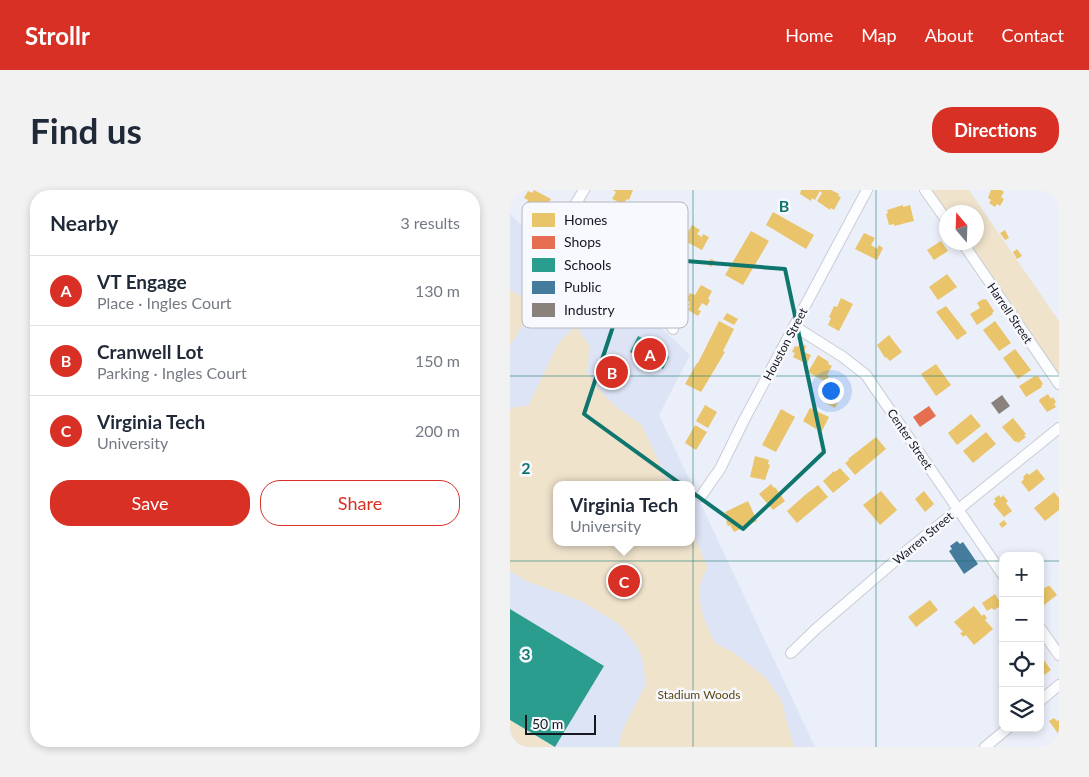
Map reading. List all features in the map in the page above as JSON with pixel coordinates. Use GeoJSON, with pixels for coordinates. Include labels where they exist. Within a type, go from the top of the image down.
{"type":"FeatureCollection","features":[{"type":"Feature","properties":{"kind":"street"},"geometry":{"type":"LineString","coordinates":[[577,202],[584,190]]}},
{"type":"Feature","properties":{"kind":"street","name":"Houston Street"},"geometry":{"type":"LineString","coordinates":[[700,496],[720,469],[867,190]]}},
{"type":"Feature","properties":{"kind":"street"},"geometry":{"type":"LineString","coordinates":[[925,190],[939,211]]}},
{"type":"Feature","properties":{"kind":"street","name":"Harrell Street"},"geometry":{"type":"LineString","coordinates":[[967,250],[1059,384]]}},
{"type":"Feature","properties":{"kind":"street","name":"Center Street"},"geometry":{"type":"LineString","coordinates":[[794,326],[848,360],[866,375],[999,568]]}},
{"type":"Feature","properties":{"kind":"street","name":"Warren Street"},"geometry":{"type":"LineString","coordinates":[[791,653],[817,628],[958,509],[1059,428]]}},
{"type":"Feature","properties":{"kind":"street"},"geometry":{"type":"LineString","coordinates":[[1044,634],[1059,655]]}},
{"type":"Feature","properties":{"kind":"street"},"geometry":{"type":"LineString","coordinates":[[1044,698],[1059,685]]}},
{"type":"Feature","properties":{"kind":"street"},"geometry":{"type":"LineString","coordinates":[[986,747],[1003,732]]}},
{"type":"Feature","properties":{"kind":"highlighted area"},"geometry":{"type":"Polygon","coordinates":[[[636,257],[785,269],[824,452],[743,529],[584,414],[636,257]]]}},
{"type":"Feature","properties":{"kind":"shaded area"},"geometry":{"type":"Polygon","coordinates":[[[510,214],[522,226],[522,328],[661,328],[690,355],[659,415],[690,481],[553,481],[553,546],[695,546],[695,491],[815,747],[510,747],[510,214]]]}},
{"type":"Feature","properties":{"kind":"green space"},"geometry":{"type":"Polygon","coordinates":[[[931,190],[969,190],[979,205],[942,205],[931,190]]]}},
{"type":"Feature","properties":{"kind":"green space"},"geometry":{"type":"Polygon","coordinates":[[[984,212],[1059,321],[1059,375],[973,250],[984,250],[984,212]]]}},
{"type":"Feature","properties":{"kind":"green space"},"geometry":{"type":"Polygon","coordinates":[[[510,290],[522,297],[522,326],[510,346],[510,290]]]}},
{"type":"Feature","properties":{"kind":"green space","name":"Stadium Woods"},"geometry":{"type":"Polygon","coordinates":[[[574,328],[577,328],[590,347],[586,371],[602,393],[620,410],[641,424],[668,481],[553,481],[553,546],[695,546],[695,539],[708,567],[701,580],[699,597],[703,616],[715,643],[733,652],[765,677],[781,699],[794,747],[620,747],[623,729],[646,684],[642,657],[636,645],[620,625],[581,601],[526,581],[510,571],[510,410],[514,407],[528,406],[559,342],[574,328]]]}},
{"type":"Feature","properties":{"kind":"green space"},"geometry":{"type":"Polygon","coordinates":[[[510,720],[554,747],[510,747],[510,720]]]}},
{"type":"Feature","properties":{"kind":"building: Homes"},"geometry":{"type":"Polygon","coordinates":[[[534,190],[551,199],[549,202],[527,202],[528,200],[524,198],[528,191],[532,193],[534,190]]]}},
{"type":"Feature","properties":{"kind":"building: Homes"},"geometry":{"type":"Polygon","coordinates":[[[613,190],[633,190],[629,200],[627,199],[625,202],[616,202],[612,199],[616,192],[613,190]]]}},
{"type":"Feature","properties":{"kind":"building: Homes"},"geometry":{"type":"Polygon","coordinates":[[[801,190],[831,190],[841,197],[834,210],[831,208],[830,210],[817,201],[822,193],[820,191],[815,200],[812,198],[811,201],[800,194],[801,190]]]}},
{"type":"Feature","properties":{"kind":"building: Homes"},"geometry":{"type":"Polygon","coordinates":[[[991,190],[1001,190],[1004,192],[1001,197],[1004,199],[1000,206],[997,204],[995,207],[989,203],[991,200],[988,198],[991,190]]]}},
{"type":"Feature","properties":{"kind":"building: Homes"},"geometry":{"type":"Polygon","coordinates":[[[903,205],[903,207],[910,205],[914,221],[894,226],[894,224],[889,225],[886,214],[888,213],[887,210],[903,205]]]}},
{"type":"Feature","properties":{"kind":"building: Homes"},"geometry":{"type":"Polygon","coordinates":[[[773,212],[814,235],[806,249],[766,225],[773,212]]]}},
{"type":"Feature","properties":{"kind":"building: Homes"},"geometry":{"type":"Polygon","coordinates":[[[692,225],[700,230],[697,234],[702,237],[703,234],[709,237],[702,250],[688,243],[688,232],[692,225]]]}},
{"type":"Feature","properties":{"kind":"building: Homes"},"geometry":{"type":"Polygon","coordinates":[[[1005,230],[1009,238],[1005,240],[1000,233],[1005,230]]]}},
{"type":"Feature","properties":{"kind":"building: Homes"},"geometry":{"type":"Polygon","coordinates":[[[751,231],[769,241],[743,285],[725,275],[751,231]]]}},
{"type":"Feature","properties":{"kind":"building: Homes"},"geometry":{"type":"Polygon","coordinates":[[[864,233],[875,238],[871,245],[877,249],[879,245],[883,248],[877,260],[855,249],[864,233]]]}},
{"type":"Feature","properties":{"kind":"building: Homes"},"geometry":{"type":"Polygon","coordinates":[[[939,242],[939,250],[948,251],[934,260],[927,250],[939,242]]]}},
{"type":"Feature","properties":{"kind":"building: Homes"},"geometry":{"type":"Polygon","coordinates":[[[1017,249],[1022,256],[1017,259],[1013,252],[1017,249]]]}},
{"type":"Feature","properties":{"kind":"building: Homes"},"geometry":{"type":"Polygon","coordinates":[[[711,259],[715,261],[711,267],[707,264],[711,259]]]}},
{"type":"Feature","properties":{"kind":"building: Homes"},"geometry":{"type":"Polygon","coordinates":[[[947,274],[957,287],[938,300],[929,287],[947,274]]]}},
{"type":"Feature","properties":{"kind":"building: Homes"},"geometry":{"type":"Polygon","coordinates":[[[701,285],[712,291],[707,306],[702,303],[698,310],[701,311],[698,316],[688,310],[690,302],[688,301],[688,296],[690,293],[695,295],[701,285]]]}},
{"type":"Feature","properties":{"kind":"building: Homes"},"geometry":{"type":"Polygon","coordinates":[[[841,298],[853,304],[839,331],[828,325],[834,306],[837,307],[841,298]]]}},
{"type":"Feature","properties":{"kind":"building: Homes"},"geometry":{"type":"Polygon","coordinates":[[[986,299],[994,311],[993,314],[977,325],[970,314],[980,308],[977,303],[986,299]]]}},
{"type":"Feature","properties":{"kind":"building: Homes"},"geometry":{"type":"Polygon","coordinates":[[[946,306],[967,333],[957,340],[936,312],[946,306]]]}},
{"type":"Feature","properties":{"kind":"building: Homes"},"geometry":{"type":"Polygon","coordinates":[[[727,313],[738,319],[734,325],[723,319],[727,313]]]}},
{"type":"Feature","properties":{"kind":"building: Homes"},"geometry":{"type":"Polygon","coordinates":[[[719,321],[734,329],[723,351],[725,352],[701,392],[685,384],[719,321]]]}},
{"type":"Feature","properties":{"kind":"building: Homes"},"geometry":{"type":"Polygon","coordinates":[[[995,321],[1011,343],[999,351],[983,330],[995,321]]]}},
{"type":"Feature","properties":{"kind":"building: Homes"},"geometry":{"type":"Polygon","coordinates":[[[889,335],[902,352],[890,361],[885,358],[877,345],[889,335]]]}},
{"type":"Feature","properties":{"kind":"building: Homes"},"geometry":{"type":"Polygon","coordinates":[[[800,343],[806,346],[804,352],[811,355],[807,364],[793,357],[795,353],[792,352],[795,346],[798,347],[800,343]]]}},
{"type":"Feature","properties":{"kind":"building: Homes"},"geometry":{"type":"Polygon","coordinates":[[[1015,349],[1031,370],[1018,379],[1003,358],[1015,349]]]}},
{"type":"Feature","properties":{"kind":"building: Homes"},"geometry":{"type":"Polygon","coordinates":[[[818,355],[832,366],[827,375],[829,376],[826,382],[808,372],[818,355]]]}},
{"type":"Feature","properties":{"kind":"building: Homes"},"geometry":{"type":"Polygon","coordinates":[[[936,364],[951,385],[936,396],[921,374],[936,364]]]}},
{"type":"Feature","properties":{"kind":"building: Homes"},"geometry":{"type":"Polygon","coordinates":[[[1038,376],[1043,384],[1042,387],[1026,397],[1019,386],[1038,376]]]}},
{"type":"Feature","properties":{"kind":"building: Homes"},"geometry":{"type":"Polygon","coordinates":[[[1048,394],[1051,399],[1053,397],[1056,407],[1047,412],[1039,401],[1048,394]]]}},
{"type":"Feature","properties":{"kind":"building: Homes"},"geometry":{"type":"Polygon","coordinates":[[[828,397],[838,402],[835,408],[825,403],[828,397]]]}},
{"type":"Feature","properties":{"kind":"building: Homes"},"geometry":{"type":"Polygon","coordinates":[[[705,405],[717,412],[708,428],[696,421],[705,405]]]}},
{"type":"Feature","properties":{"kind":"building: Homes"},"geometry":{"type":"Polygon","coordinates":[[[810,408],[829,417],[822,431],[803,421],[810,408]]]}},
{"type":"Feature","properties":{"kind":"building: Homes"},"geometry":{"type":"Polygon","coordinates":[[[781,409],[795,417],[776,452],[762,445],[781,409]]]}},
{"type":"Feature","properties":{"kind":"building: Homes"},"geometry":{"type":"Polygon","coordinates":[[[971,414],[981,426],[957,445],[948,433],[971,414]]]}},
{"type":"Feature","properties":{"kind":"building: Homes"},"geometry":{"type":"Polygon","coordinates":[[[1013,418],[1026,434],[1024,435],[1026,437],[1018,443],[1002,427],[1013,418]]]}},
{"type":"Feature","properties":{"kind":"building: Homes"},"geometry":{"type":"Polygon","coordinates":[[[695,425],[707,432],[696,450],[685,443],[695,425]]]}},
{"type":"Feature","properties":{"kind":"building: Homes"},"geometry":{"type":"Polygon","coordinates":[[[986,432],[996,444],[973,463],[963,451],[986,432]]]}},
{"type":"Feature","properties":{"kind":"building: Homes"},"geometry":{"type":"Polygon","coordinates":[[[876,437],[886,449],[855,475],[845,463],[876,437]]]}},
{"type":"Feature","properties":{"kind":"building: Homes"},"geometry":{"type":"Polygon","coordinates":[[[755,456],[769,460],[768,464],[770,465],[765,480],[750,477],[755,456]]]}},
{"type":"Feature","properties":{"kind":"building: Homes"},"geometry":{"type":"Polygon","coordinates":[[[840,468],[850,479],[833,493],[823,481],[840,468]]]}},
{"type":"Feature","properties":{"kind":"building: Homes"},"geometry":{"type":"Polygon","coordinates":[[[1037,469],[1045,479],[1029,492],[1021,482],[1027,473],[1029,475],[1037,469]]]}},
{"type":"Feature","properties":{"kind":"building: Homes"},"geometry":{"type":"Polygon","coordinates":[[[771,484],[785,501],[773,510],[759,494],[771,484]]]}},
{"type":"Feature","properties":{"kind":"building: Homes"},"geometry":{"type":"Polygon","coordinates":[[[818,485],[828,497],[797,523],[787,511],[818,485]]]}},
{"type":"Feature","properties":{"kind":"building: Homes"},"geometry":{"type":"Polygon","coordinates":[[[881,491],[897,510],[880,525],[863,505],[881,491]]]}},
{"type":"Feature","properties":{"kind":"building: Homes"},"geometry":{"type":"Polygon","coordinates":[[[924,491],[934,504],[925,512],[915,499],[924,491]]]}},
{"type":"Feature","properties":{"kind":"building: Homes"},"geometry":{"type":"Polygon","coordinates":[[[1054,492],[1059,498],[1059,510],[1045,521],[1034,508],[1054,492]]]}},
{"type":"Feature","properties":{"kind":"building: Homes"},"geometry":{"type":"Polygon","coordinates":[[[999,495],[1001,498],[1003,495],[1008,501],[1006,503],[1012,511],[1004,517],[993,504],[996,501],[994,499],[999,495]]]}},
{"type":"Feature","properties":{"kind":"building: Homes"},"geometry":{"type":"Polygon","coordinates":[[[748,501],[757,521],[734,532],[730,525],[728,526],[725,512],[748,501]]]}},
{"type":"Feature","properties":{"kind":"building: Homes"},"geometry":{"type":"Polygon","coordinates":[[[1004,520],[1007,524],[1002,528],[999,524],[1004,520]]]}},
{"type":"Feature","properties":{"kind":"building: Homes"},"geometry":{"type":"Polygon","coordinates":[[[1050,586],[1057,595],[1044,605],[1044,597],[1044,588],[1050,586]]]}},
{"type":"Feature","properties":{"kind":"building: Homes"},"geometry":{"type":"Polygon","coordinates":[[[995,594],[999,600],[999,607],[987,611],[982,603],[995,594]]]}},
{"type":"Feature","properties":{"kind":"building: Homes"},"geometry":{"type":"Polygon","coordinates":[[[930,600],[938,610],[916,627],[908,617],[930,600]]]}},
{"type":"Feature","properties":{"kind":"building: Homes"},"geometry":{"type":"Polygon","coordinates":[[[974,606],[982,616],[984,614],[987,618],[985,620],[993,629],[974,645],[966,635],[963,637],[960,633],[963,632],[954,622],[974,606]]]}},
{"type":"Feature","properties":{"kind":"building: Homes"},"geometry":{"type":"Polygon","coordinates":[[[1044,660],[1051,670],[1044,675],[1044,660]]]}},
{"type":"Feature","properties":{"kind":"building: Homes"},"geometry":{"type":"Polygon","coordinates":[[[1054,718],[1057,721],[1059,720],[1059,735],[1049,721],[1054,718]]]}},
{"type":"Feature","properties":{"kind":"building: Shops"},"geometry":{"type":"Polygon","coordinates":[[[929,406],[936,416],[920,427],[913,417],[929,406]]]}},
{"type":"Feature","properties":{"kind":"building: Schools"},"geometry":{"type":"Polygon","coordinates":[[[638,336],[650,342],[649,346],[669,357],[663,369],[630,352],[638,336]]]}},
{"type":"Feature","properties":{"kind":"building: Schools"},"geometry":{"type":"Polygon","coordinates":[[[510,609],[604,666],[555,747],[510,720],[510,609]]]}},
{"type":"Feature","properties":{"kind":"building: Public"},"geometry":{"type":"Polygon","coordinates":[[[957,541],[960,544],[963,542],[978,564],[964,574],[949,551],[952,549],[950,546],[957,541]]]}},
{"type":"Feature","properties":{"kind":"building: Industry"},"geometry":{"type":"Polygon","coordinates":[[[1002,395],[1010,406],[999,414],[991,403],[1002,395]]]}},
{"type":"Feature","properties":{"kind":"place","name":"VT Engage"},"geometry":{"type":"Point","coordinates":[650,354]}},
{"type":"Feature","properties":{"kind":"place","name":"Cranwell Lot"},"geometry":{"type":"Point","coordinates":[612,372]}},
{"type":"Feature","properties":{"kind":"place","name":"Virginia Tech"},"geometry":{"type":"Point","coordinates":[624,581]}}]}
